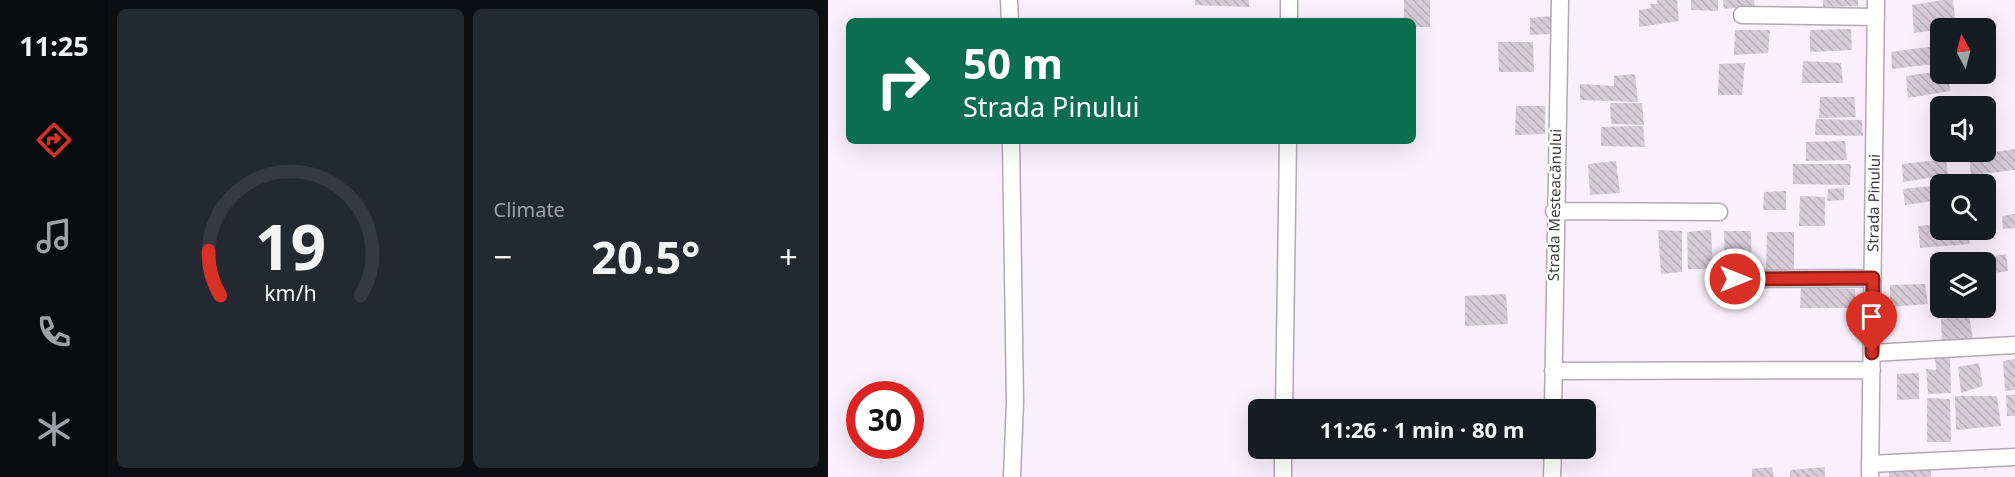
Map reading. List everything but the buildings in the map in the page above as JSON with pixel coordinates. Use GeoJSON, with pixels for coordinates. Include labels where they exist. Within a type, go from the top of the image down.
{"type":"FeatureCollection","features":[{"type":"Feature","properties":{"kind":"street"},"geometry":{"type":"LineString","coordinates":[[1009,0],[1010,18]]}},
{"type":"Feature","properties":{"kind":"street"},"geometry":{"type":"LineString","coordinates":[[1289,0],[1289,18]]}},
{"type":"Feature","properties":{"kind":"street","name":"Strada Mesteacănului"},"geometry":{"type":"LineString","coordinates":[[1553,399],[1554,212],[1560,0]]}},
{"type":"Feature","properties":{"kind":"street"},"geometry":{"type":"LineString","coordinates":[[1742,15],[1876,8]]}},
{"type":"Feature","properties":{"kind":"street","name":"Strada Pinului"},"geometry":{"type":"LineString","coordinates":[[1870,471],[1876,8]]}},
{"type":"Feature","properties":{"kind":"street"},"geometry":{"type":"LineString","coordinates":[[1011,144],[1015,402],[1012,477]]}},
{"type":"Feature","properties":{"kind":"street"},"geometry":{"type":"LineString","coordinates":[[1284,399],[1288,144]]}},
{"type":"Feature","properties":{"kind":"street"},"geometry":{"type":"LineString","coordinates":[[1554,212],[1719,212]]}},
{"type":"Feature","properties":{"kind":"street"},"geometry":{"type":"LineString","coordinates":[[1735,279],[1873,278]]}},
{"type":"Feature","properties":{"kind":"street"},"geometry":{"type":"LineString","coordinates":[[1553,371],[1872,362],[2015,345]]}},
{"type":"Feature","properties":{"kind":"street"},"geometry":{"type":"LineString","coordinates":[[1870,471],[2015,457]]}},
{"type":"Feature","properties":{"kind":"street"},"geometry":{"type":"LineString","coordinates":[[1283,459],[1283,477]]}},
{"type":"Feature","properties":{"kind":"street"},"geometry":{"type":"LineString","coordinates":[[1552,459],[1552,477]]}},
{"type":"Feature","properties":{"kind":"route"},"geometry":{"type":"LineString","coordinates":[[1735,279],[1873,278],[1872,353]]}}]}
